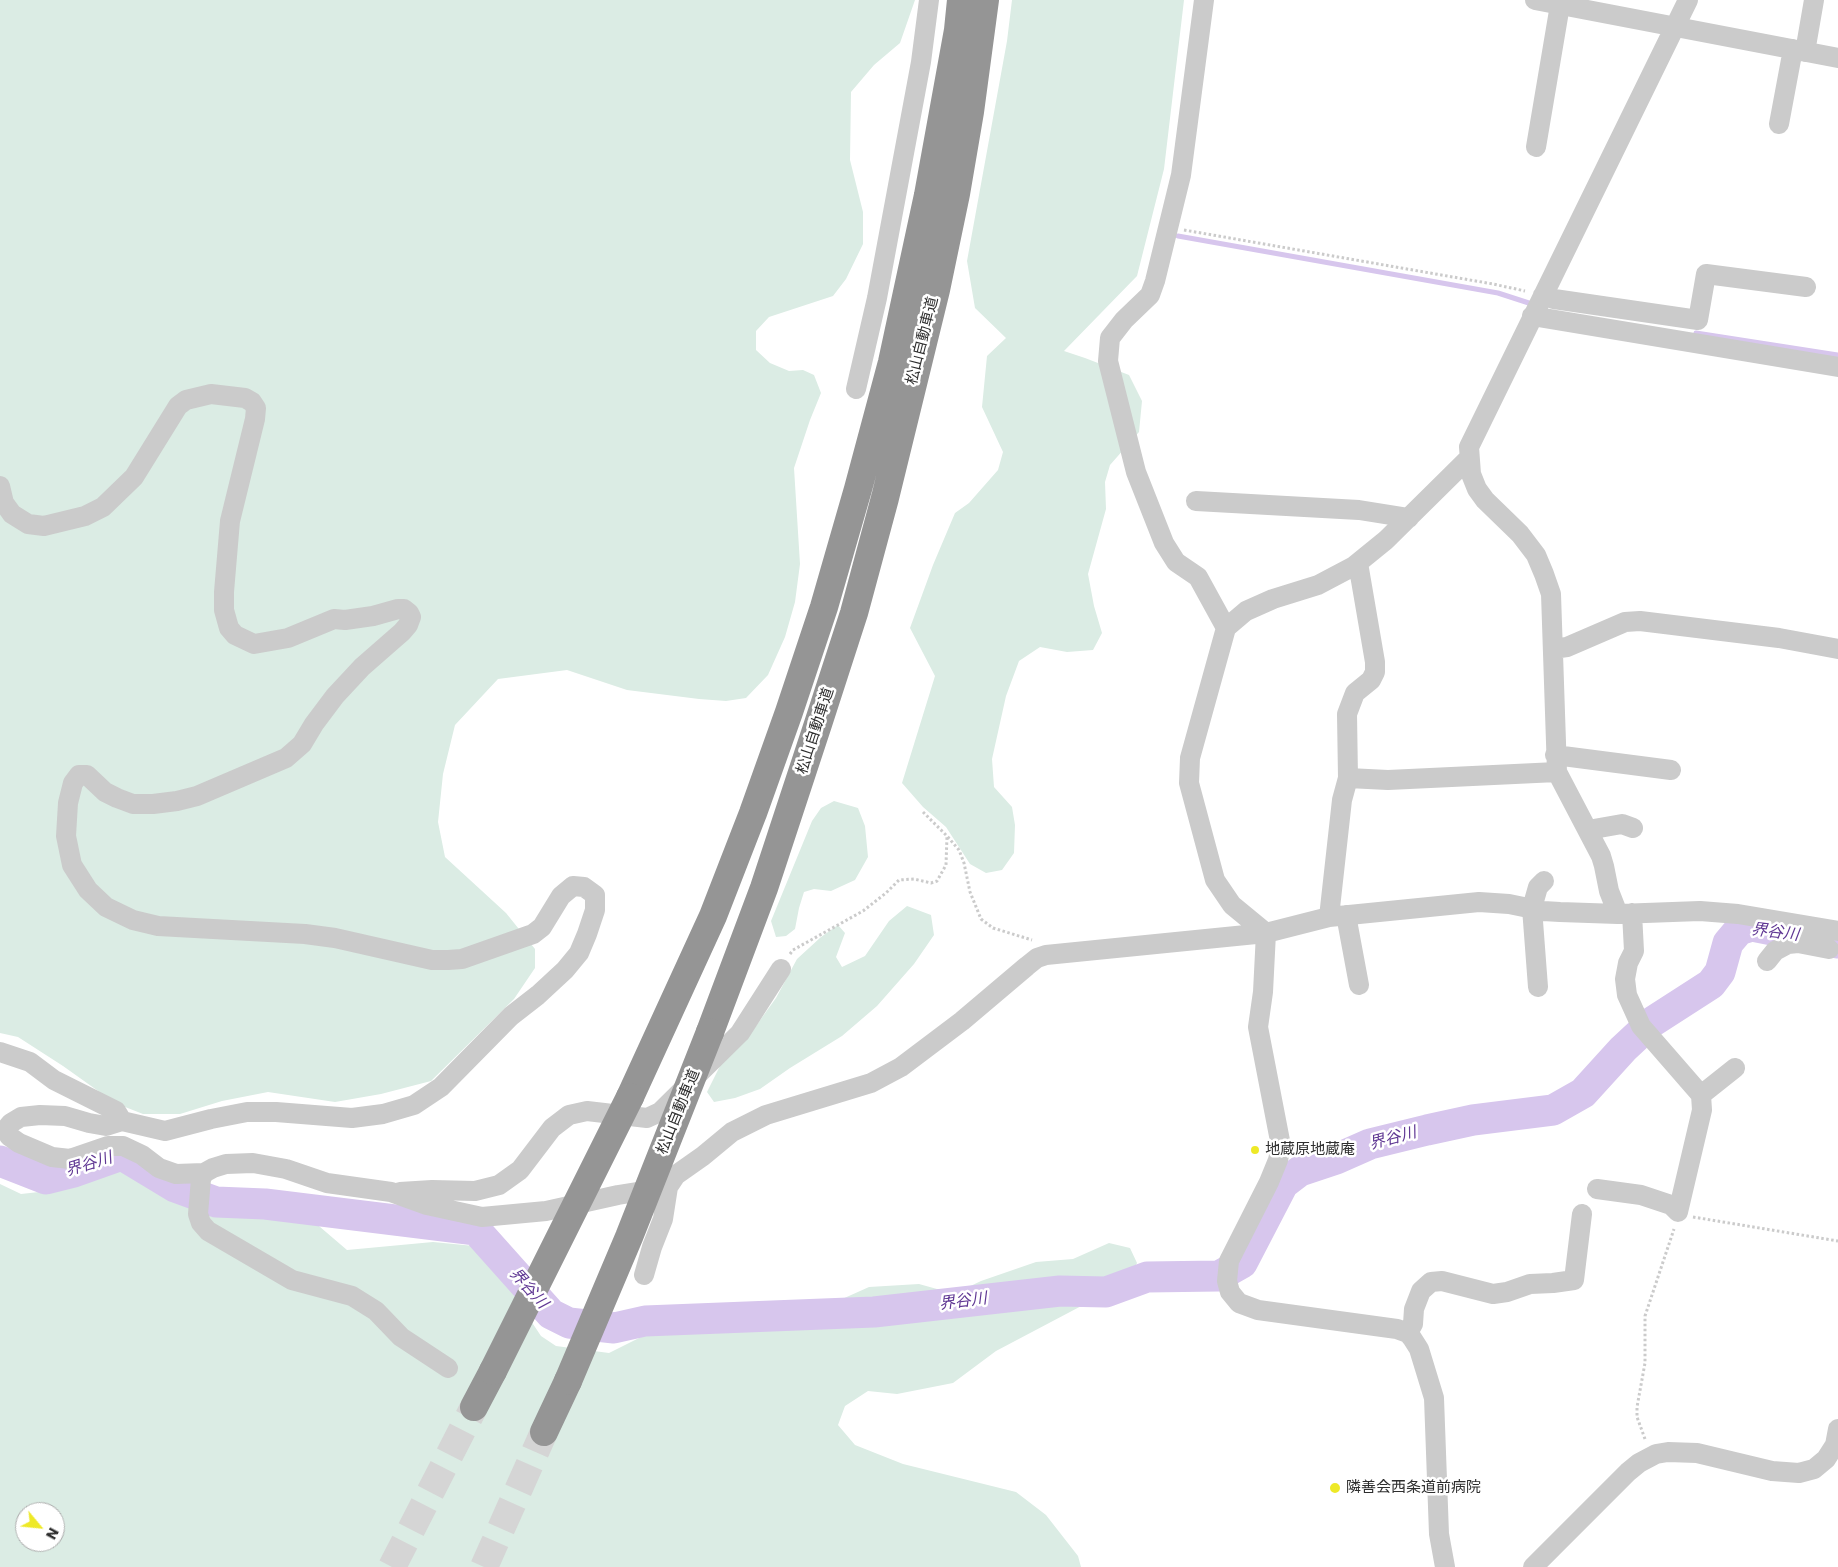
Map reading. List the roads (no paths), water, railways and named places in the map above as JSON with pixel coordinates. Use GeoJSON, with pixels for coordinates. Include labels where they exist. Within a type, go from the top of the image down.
{"type":"FeatureCollection","features":[{"type":"Feature","properties":{"kind":"highway","name":"松山自動車道"},"geometry":{"type":"LineString","coordinates":[[474,1407],[630,1097],[713,916],[754,813],[789,712],[824,607],[892,362],[928,195],[958,30],[961,0]]}},
{"type":"Feature","properties":{"kind":"highway","name":"松山自動車道"},"geometry":{"type":"LineString","coordinates":[[544,1432],[568,1381],[629,1238],[710,1032],[764,888],[854,613],[936,290],[956,194],[970,112],[985,0]]}},
{"type":"Feature","properties":{"kind":"street"},"geometry":{"type":"LineString","coordinates":[[856,389],[878,298],[921,62],[929,0]]}},
{"type":"Feature","properties":{"kind":"street"},"geometry":{"type":"LineString","coordinates":[[1204,0],[1181,175],[1155,281],[1150,295],[1124,320],[1110,338],[1108,361],[1136,472],[1164,544],[1176,562],[1198,577],[1226,628]]}},
{"type":"Feature","properties":{"kind":"street"},"geometry":{"type":"LineString","coordinates":[[1535,0],[1838,58]]}},
{"type":"Feature","properties":{"kind":"street"},"geometry":{"type":"LineString","coordinates":[[1597,1189],[1641,1195],[1671,1205],[1678,1212],[1703,1101],[1701,1095],[1644,1029],[1627,995],[1625,979],[1628,963],[1634,951],[1625,914],[1609,891],[1604,866],[1588,830],[1562,784],[1556,763],[1551,594],[1536,556],[1520,534],[1485,500],[1477,489],[1471,474],[1469,447],[1688,0]]}},
{"type":"Feature","properties":{"kind":"street"},"geometry":{"type":"LineString","coordinates":[[1779,124],[1814,0]]}},
{"type":"Feature","properties":{"kind":"street"},"geometry":{"type":"LineString","coordinates":[[1536,147],[1560,5]]}},
{"type":"Feature","properties":{"kind":"street"},"geometry":{"type":"LineString","coordinates":[[1537,306],[1554,299],[1698,320],[1706,274],[1806,288]]}},
{"type":"Feature","properties":{"kind":"street"},"geometry":{"type":"LineString","coordinates":[[1537,306],[1838,367]]}},
{"type":"Feature","properties":{"kind":"street"},"geometry":{"type":"LineString","coordinates":[[0,486],[4,503],[8,509],[12,514],[28,524],[44,526],[85,516],[103,507],[134,476],[178,406],[186,400],[211,394],[245,398],[252,402],[256,408],[230,521],[224,592],[224,610],[229,628],[235,635],[254,644],[288,638],[334,619],[345,620],[373,616],[398,609],[404,609],[411,617],[408,625],[402,632],[362,667],[335,696],[302,744],[286,758],[197,796],[153,804],[133,804],[117,798],[105,792],[87,775],[79,775],[73,783],[68,803],[66,836],[72,865],[88,890],[106,908],[133,920],[158,926],[305,934],[335,938],[432,960],[448,960],[462,959],[533,934],[542,927],[562,896],[573,886],[584,887],[596,895],[596,910],[582,947],[575,959],[538,995],[511,1016],[441,1087],[414,1106],[383,1114],[352,1118],[276,1112],[247,1112],[165,1131],[122,1121],[106,1126],[89,1124],[65,1116],[40,1115],[21,1117],[11,1123],[6,1129],[9,1136],[19,1143],[52,1157],[70,1159],[108,1146],[123,1146],[142,1155],[159,1168],[176,1174],[203,1176],[213,1168],[226,1164],[253,1163],[286,1169],[327,1183],[391,1192],[432,1190],[476,1191],[499,1185],[520,1170],[552,1128],[569,1115],[587,1111],[646,1118],[660,1112],[740,1033],[781,969]]}},
{"type":"Feature","properties":{"kind":"street"},"geometry":{"type":"LineString","coordinates":[[1266,933],[1232,905],[1215,880],[1189,783],[1190,758],[1226,628],[1246,612],[1273,600],[1318,585],[1358,563],[1386,540],[1469,458]]}},
{"type":"Feature","properties":{"kind":"street"},"geometry":{"type":"LineString","coordinates":[[1196,501],[1359,510],[1409,518]]}},
{"type":"Feature","properties":{"kind":"street"},"geometry":{"type":"LineString","coordinates":[[1358,563],[1375,662],[1375,672],[1371,680],[1355,693],[1347,714],[1348,778],[1342,800],[1338,916],[1359,985]]}},
{"type":"Feature","properties":{"kind":"street"},"geometry":{"type":"LineString","coordinates":[[1553,649],[1567,647],[1625,622],[1640,621],[1778,638],[1838,649]]}},
{"type":"Feature","properties":{"kind":"street"},"geometry":{"type":"LineString","coordinates":[[1348,778],[1388,780],[1556,763],[1671,770]]}},
{"type":"Feature","properties":{"kind":"street"},"geometry":{"type":"LineString","coordinates":[[1588,830],[1622,824],[1633,828]]}},
{"type":"Feature","properties":{"kind":"street"},"geometry":{"type":"LineString","coordinates":[[1538,987],[1532,908],[1538,887],[1544,881]]}},
{"type":"Feature","properties":{"kind":"street"},"geometry":{"type":"LineString","coordinates":[[644,1275],[663,1219],[668,1187],[676,1175],[732,1132],[766,1115],[871,1084],[901,1067],[962,1021],[1027,966],[1046,955],[1266,933],[1338,916],[1479,902],[1509,904],[1560,912],[1625,914],[1700,912],[1738,914],[1789,934],[1798,943],[1829,949]]}},
{"type":"Feature","properties":{"kind":"street"},"geometry":{"type":"LineString","coordinates":[[1767,961],[1789,934],[1838,931]]}},
{"type":"Feature","properties":{"kind":"street"},"geometry":{"type":"LineString","coordinates":[[1266,933],[1263,992],[1258,1027],[1281,1146],[1278,1160],[1269,1182],[1228,1261],[1227,1281],[1230,1292],[1239,1303],[1258,1310],[1397,1329],[1408,1333],[1412,1338],[1419,1350],[1434,1398],[1439,1534],[1445,1567]]}},
{"type":"Feature","properties":{"kind":"street"},"geometry":{"type":"LineString","coordinates":[[0,1052],[30,1062],[54,1080],[116,1111],[122,1121]]}},
{"type":"Feature","properties":{"kind":"street"},"geometry":{"type":"LineString","coordinates":[[1701,1095],[1734,1068]]}},
{"type":"Feature","properties":{"kind":"street"},"geometry":{"type":"LineString","coordinates":[[203,1176],[198,1214],[201,1223],[208,1231],[292,1280],[352,1296],[376,1311],[402,1337],[448,1368]]}},
{"type":"Feature","properties":{"kind":"street"},"geometry":{"type":"LineString","coordinates":[[391,1192],[427,1205],[482,1217],[546,1211],[618,1195],[668,1187]]}},
{"type":"Feature","properties":{"kind":"street"},"geometry":{"type":"LineString","coordinates":[[1408,1333],[1413,1324],[1414,1309],[1421,1291],[1431,1282],[1442,1281],[1492,1294],[1507,1292],[1530,1284],[1574,1280],[1582,1214]]}},
{"type":"Feature","properties":{"kind":"street"},"geometry":{"type":"LineString","coordinates":[[1533,1567],[1628,1472],[1650,1457],[1668,1452],[1697,1453],[1772,1471],[1799,1473],[1814,1469],[1826,1459],[1835,1445],[1838,1429]]}},
{"type":"Feature","properties":{"kind":"waterway"},"geometry":{"type":"LineString","coordinates":[[1178,236],[1498,293],[1535,305]]}},
{"type":"Feature","properties":{"kind":"waterway"},"geometry":{"type":"LineString","coordinates":[[1696,333],[1838,355]]}},
{"type":"Feature","properties":{"kind":"waterway","name":"界谷川"},"geometry":{"type":"LineString","coordinates":[[0,1161],[46,1179],[74,1172],[122,1155],[175,1187],[216,1202],[265,1204],[476,1230],[551,1314],[569,1323],[614,1328],[645,1321],[874,1312],[1060,1291],[1106,1292],[1147,1277],[1219,1276],[1242,1263],[1283,1184],[1300,1171],[1336,1159],[1370,1144],[1427,1130],[1473,1120],[1553,1110],[1583,1093],[1623,1049],[1652,1022],[1711,984],[1720,972],[1728,943],[1739,930],[1752,926],[1838,943]]}},
{"type":"Feature","properties":{"kind":"tunnel"},"geometry":{"type":"LineString","coordinates":[[392,1567],[474,1407]]}},
{"type":"Feature","properties":{"kind":"tunnel"},"geometry":{"type":"LineString","coordinates":[[484,1567],[544,1432]]}},
{"type":"Feature","properties":{"kind":"place","name":"地蔵原地蔵庵"},"geometry":{"type":"Point","coordinates":[1255,1150]}},
{"type":"Feature","properties":{"kind":"place","name":"隣善会西条道前病院"},"geometry":{"type":"Point","coordinates":[1335,1488]}}]}
